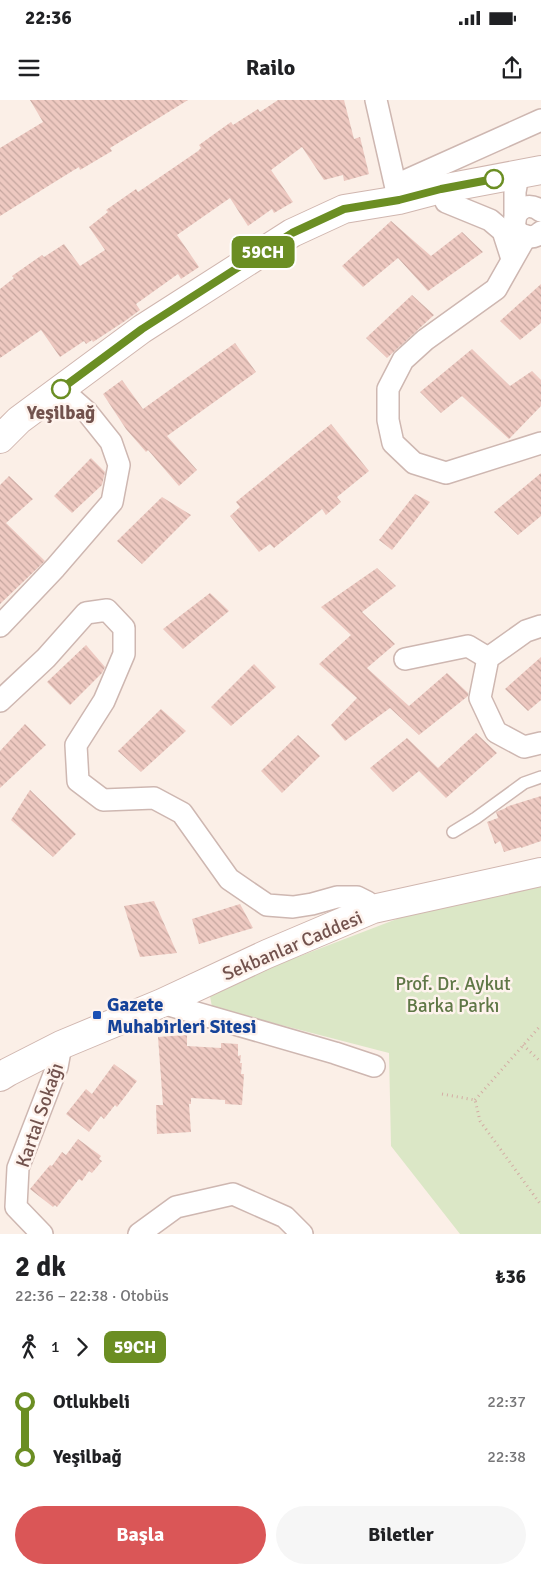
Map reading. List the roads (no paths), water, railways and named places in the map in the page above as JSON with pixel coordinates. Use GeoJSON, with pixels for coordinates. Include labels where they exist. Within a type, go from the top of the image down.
{"type":"FeatureCollection","features":[{"type":"Feature","properties":{"kind":"main road"},"geometry":{"type":"LineString","coordinates":[[0,440],[9,423],[61,389],[142,329],[292,233],[344,209],[397,192],[441,189],[533,191]]}},
{"type":"Feature","properties":{"kind":"main road"},"geometry":{"type":"LineString","coordinates":[[397,192],[446,202],[533,191]]}},
{"type":"Feature","properties":{"kind":"main road","name":"Sekbanlar Caddesi"},"geometry":{"type":"LineString","coordinates":[[0,1077],[61,1045],[162,1003],[267,954],[373,909],[541,872]]}},
{"type":"Feature","properties":{"kind":"street"},"geometry":{"type":"LineString","coordinates":[[376,100],[397,192],[541,120]]}},
{"type":"Feature","properties":{"kind":"street"},"geometry":{"type":"LineString","coordinates":[[533,191],[527,230],[496,289],[425,340],[403,360],[388,389],[388,420],[393,443],[414,463],[446,474],[541,443]]}},
{"type":"Feature","properties":{"kind":"street"},"geometry":{"type":"LineString","coordinates":[[446,202],[490,220],[503,231],[512,259]]}},
{"type":"Feature","properties":{"kind":"street"},"geometry":{"type":"LineString","coordinates":[[0,626],[55,568],[112,502],[119,465],[112,442],[87,412],[61,389]]}},
{"type":"Feature","properties":{"kind":"street"},"geometry":{"type":"LineString","coordinates":[[0,701],[46,658],[86,613],[107,610],[124,628],[124,654],[104,701],[76,745],[78,781],[103,800],[154,798],[182,813],[229,879],[267,905],[293,907],[337,897],[357,897],[367,902],[373,909]]}},
{"type":"Feature","properties":{"kind":"street"},"geometry":{"type":"LineString","coordinates":[[541,626],[526,631],[488,658],[480,698],[496,732],[524,747],[541,743]]}},
{"type":"Feature","properties":{"kind":"street"},"geometry":{"type":"LineString","coordinates":[[405,660],[468,646],[488,658]]}},
{"type":"Feature","properties":{"kind":"street"},"geometry":{"type":"LineString","coordinates":[[162,1003],[374,1066]]}},
{"type":"Feature","properties":{"kind":"street","name":"Kartal Sokağı"},"geometry":{"type":"LineString","coordinates":[[42,1234],[16,1207],[18,1168],[57,1067],[61,1045]]}},
{"type":"Feature","properties":{"kind":"street"},"geometry":{"type":"LineString","coordinates":[[138,1234],[176,1207],[233,1194],[285,1217],[302,1234]]}},
{"type":"Feature","properties":{"kind":"lane"},"geometry":{"type":"LineString","coordinates":[[453,832],[476,818],[524,783],[541,777]]}},
{"type":"Feature","properties":{"kind":"place","name":"Yeşilbağ"},"geometry":{"type":"Point","coordinates":[61,389]}},
{"type":"Feature","properties":{"kind":"place","name":"Gazete Muhabirleri Sitesi"},"geometry":{"type":"Point","coordinates":[97,1015]}},
{"type":"Feature","properties":{"kind":"park label","name":"Prof. Dr. Aykut Barka Parkı"},"geometry":{"type":"Point","coordinates":[453,994]}}]}
